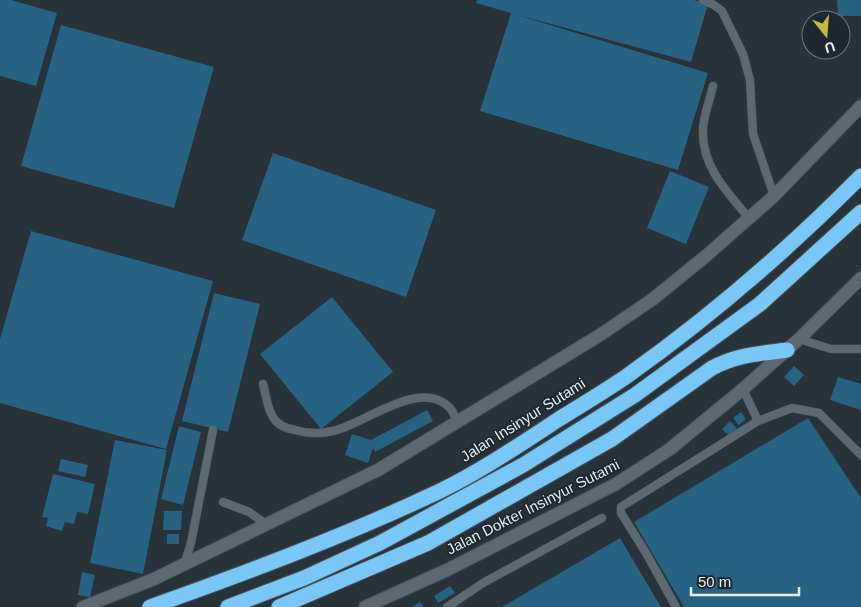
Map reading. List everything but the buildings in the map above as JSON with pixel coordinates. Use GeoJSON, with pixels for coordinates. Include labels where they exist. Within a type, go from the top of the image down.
{"type":"FeatureCollection","features":[{"type":"Feature","properties":{"kind":"highway","name":"Jalan Insinyur Sutami"},"geometry":{"type":"LineString","coordinates":[[150,607],[313,547],[442,490],[508,452],[626,377],[686,332],[748,282],[835,203],[861,176]]}},
{"type":"Feature","properties":{"kind":"highway"},"geometry":{"type":"LineString","coordinates":[[228,607],[304,578],[380,543],[523,465],[635,395],[760,304],[861,212]]}},
{"type":"Feature","properties":{"kind":"highway"},"geometry":{"type":"LineString","coordinates":[[280,607],[428,543],[612,439],[712,368],[725,361],[739,356],[787,350]]}},
{"type":"Feature","properties":{"kind":"street"},"geometry":{"type":"LineString","coordinates":[[83,607],[154,579],[185,562],[378,470],[600,335],[645,304],[707,255],[774,196],[861,106]]}},
{"type":"Feature","properties":{"kind":"street","name":"Jalan Dokter Insinyur Sutami"},"geometry":{"type":"LineString","coordinates":[[365,607],[382,604],[616,484],[670,449],[787,350],[861,278]]}},
{"type":"Feature","properties":{"kind":"lane"},"geometry":{"type":"LineString","coordinates":[[703,0],[722,11],[743,54],[750,80],[753,134],[774,196]]}},
{"type":"Feature","properties":{"kind":"lane"},"geometry":{"type":"LineString","coordinates":[[713,86],[703,129],[704,149],[720,184],[749,218]]}},
{"type":"Feature","properties":{"kind":"lane"},"geometry":{"type":"LineString","coordinates":[[799,339],[831,349],[861,349]]}},
{"type":"Feature","properties":{"kind":"lane"},"geometry":{"type":"LineString","coordinates":[[263,384],[273,418],[282,427],[300,432],[314,434],[334,430],[418,396],[434,398],[450,408],[457,421]]}},
{"type":"Feature","properties":{"kind":"lane"},"geometry":{"type":"LineString","coordinates":[[743,389],[758,421]]}},
{"type":"Feature","properties":{"kind":"lane"},"geometry":{"type":"LineString","coordinates":[[676,607],[621,513],[621,507],[758,421],[792,408],[819,412],[861,455]]}},
{"type":"Feature","properties":{"kind":"lane"},"geometry":{"type":"LineString","coordinates":[[185,562],[191,543],[212,430]]}},
{"type":"Feature","properties":{"kind":"lane"},"geometry":{"type":"LineString","coordinates":[[223,502],[249,512],[266,524]]}},
{"type":"Feature","properties":{"kind":"lane"},"geometry":{"type":"LineString","coordinates":[[447,607],[482,583],[602,518]]}}]}
